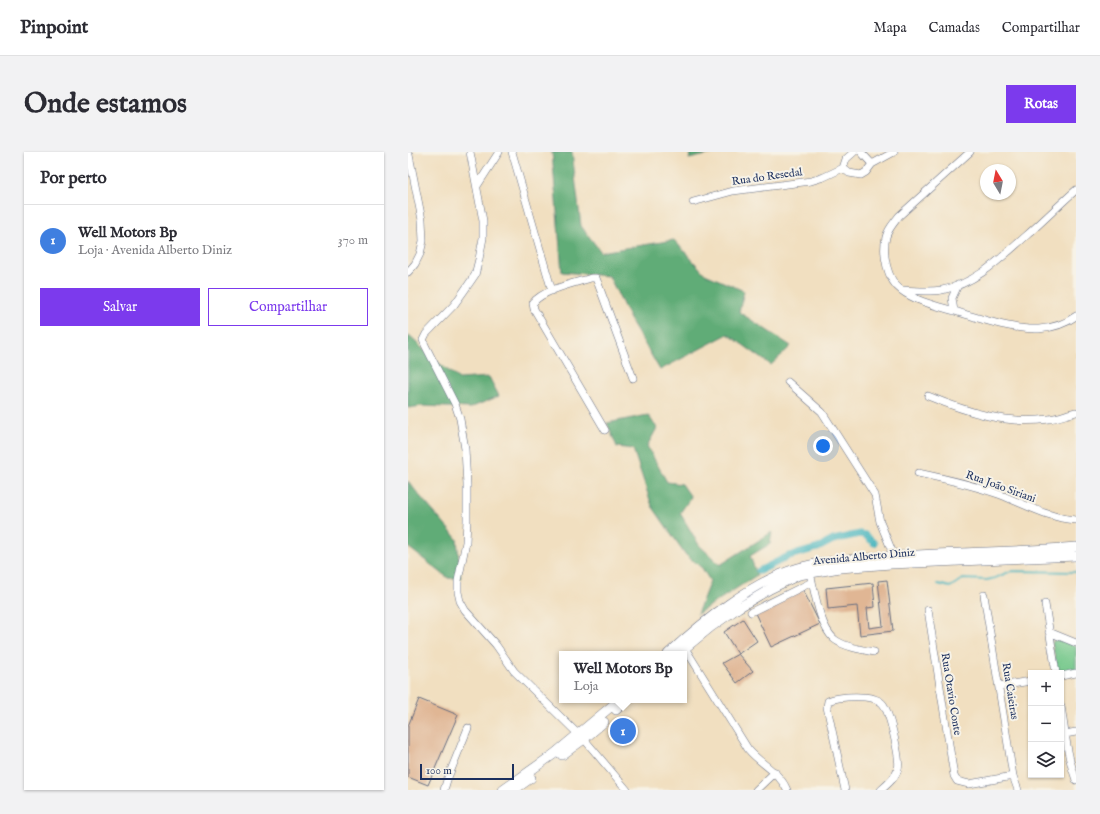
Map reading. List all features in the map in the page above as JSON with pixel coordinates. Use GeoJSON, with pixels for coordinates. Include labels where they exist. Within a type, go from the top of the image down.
{"type":"FeatureCollection","features":[{"type":"Feature","properties":{"kind":"main road","name":"Avenida Alberto Diniz"},"geometry":{"type":"LineString","coordinates":[[672,651],[723,609],[756,587],[799,567],[894,556],[1076,547]]}},
{"type":"Feature","properties":{"kind":"main road","name":"Avenida Alberto Diniz"},"geometry":{"type":"LineString","coordinates":[[682,651],[711,627],[770,589],[786,580],[810,573],[840,568],[891,564],[1076,556]]}},
{"type":"Feature","properties":{"kind":"main road"},"geometry":{"type":"LineString","coordinates":[[503,790],[581,737],[616,703]]}},
{"type":"Feature","properties":{"kind":"main road"},"geometry":{"type":"LineString","coordinates":[[514,790],[624,703]]}},
{"type":"Feature","properties":{"kind":"street"},"geometry":{"type":"LineString","coordinates":[[470,152],[483,221],[482,238],[474,275],[454,305],[435,324],[424,338],[424,345],[455,404],[460,418],[465,449],[467,520],[466,542],[458,581],[460,601],[464,610],[496,645],[514,671],[581,737],[627,790]]}},
{"type":"Feature","properties":{"kind":"street"},"geometry":{"type":"LineString","coordinates":[[477,186],[499,152]]}},
{"type":"Feature","properties":{"kind":"street"},"geometry":{"type":"LineString","coordinates":[[512,152],[552,291]]}},
{"type":"Feature","properties":{"kind":"street"},"geometry":{"type":"LineString","coordinates":[[854,152],[846,159],[844,168],[849,173],[861,175],[880,159],[894,152]]}},
{"type":"Feature","properties":{"kind":"street"},"geometry":{"type":"LineString","coordinates":[[861,152],[870,166]]}},
{"type":"Feature","properties":{"kind":"street"},"geometry":{"type":"LineString","coordinates":[[877,152],[880,159]]}},
{"type":"Feature","properties":{"kind":"street"},"geometry":{"type":"LineString","coordinates":[[970,152],[899,216],[891,226],[886,237],[886,259],[892,280],[900,290],[914,298],[992,322],[1022,328],[1038,329],[1054,327],[1071,320],[1076,316]]}},
{"type":"Feature","properties":{"kind":"street"},"geometry":{"type":"LineString","coordinates":[[408,272],[415,264],[420,254],[423,241],[422,220],[409,155]]}},
{"type":"Feature","properties":{"kind":"street","name":"Rua do Resedal"},"geometry":{"type":"LineString","coordinates":[[693,202],[733,191],[811,181],[844,168]]}},
{"type":"Feature","properties":{"kind":"street"},"geometry":{"type":"LineString","coordinates":[[900,290],[943,290],[976,277],[997,262],[1076,190]]}},
{"type":"Feature","properties":{"kind":"street"},"geometry":{"type":"LineString","coordinates":[[605,430],[534,309],[534,301],[538,297],[552,291],[591,278],[596,278],[633,378]]}},
{"type":"Feature","properties":{"kind":"street"},"geometry":{"type":"LineString","coordinates":[[954,311],[952,298],[958,285]]}},
{"type":"Feature","properties":{"kind":"street","name":"Avenida Alberto Diniz"},"geometry":{"type":"LineString","coordinates":[[788,382],[822,412],[875,496],[880,522],[894,556]]}},
{"type":"Feature","properties":{"kind":"street"},"geometry":{"type":"LineString","coordinates":[[928,396],[969,412],[1020,421],[1050,419],[1076,412]]}},
{"type":"Feature","properties":{"kind":"street","name":"Rua João Siriani"},"geometry":{"type":"LineString","coordinates":[[918,472],[973,486],[1002,496],[1050,516],[1076,520]]}},
{"type":"Feature","properties":{"kind":"street"},"geometry":{"type":"LineString","coordinates":[[810,573],[823,623],[829,633],[836,640],[849,646],[874,652]]}},
{"type":"Feature","properties":{"kind":"street"},"geometry":{"type":"LineString","coordinates":[[751,612],[812,582]]}},
{"type":"Feature","properties":{"kind":"street","name":"Rua Caieiras"},"geometry":{"type":"LineString","coordinates":[[984,595],[1013,776],[1018,790]]}},
{"type":"Feature","properties":{"kind":"street"},"geometry":{"type":"LineString","coordinates":[[1045,604],[1055,670]]}},
{"type":"Feature","properties":{"kind":"street","name":"Rua Otavio Conte"},"geometry":{"type":"LineString","coordinates":[[928,610],[954,776],[957,781],[969,784],[1013,776]]}},
{"type":"Feature","properties":{"kind":"street"},"geometry":{"type":"LineString","coordinates":[[1049,632],[1076,643]]}},
{"type":"Feature","properties":{"kind":"street"},"geometry":{"type":"LineString","coordinates":[[687,658],[748,749],[780,777],[787,790]]}},
{"type":"Feature","properties":{"kind":"street"},"geometry":{"type":"LineString","coordinates":[[1064,675],[1076,673]]}},
{"type":"Feature","properties":{"kind":"street"},"geometry":{"type":"LineString","coordinates":[[999,686],[1028,681]]}},
{"type":"Feature","properties":{"kind":"street"},"geometry":{"type":"LineString","coordinates":[[845,790],[827,707],[828,701],[834,698],[850,697],[876,700],[882,702],[887,709],[898,757],[899,768],[895,776],[881,790]]}},
{"type":"Feature","properties":{"kind":"street"},"geometry":{"type":"LineString","coordinates":[[1064,727],[1071,766],[1076,780]]}},
{"type":"Feature","properties":{"kind":"street"},"geometry":{"type":"LineString","coordinates":[[444,790],[468,728]]}},
{"type":"Feature","properties":{"kind":"street"},"geometry":{"type":"LineString","coordinates":[[1065,734],[1076,732]]}},
{"type":"Feature","properties":{"kind":"street"},"geometry":{"type":"LineString","coordinates":[[756,790],[775,772]]}},
{"type":"Feature","properties":{"kind":"green space"},"geometry":{"type":"Polygon","coordinates":[[[552,152],[572,152],[581,226],[601,252],[674,240],[705,274],[744,291],[739,312],[791,346],[771,365],[728,334],[660,370],[630,319],[609,276],[562,272],[552,152]]]}},
{"type":"Feature","properties":{"kind":"green space"},"geometry":{"type":"Polygon","coordinates":[[[691,152],[719,152],[689,159],[691,152]]]}},
{"type":"Feature","properties":{"kind":"green space"},"geometry":{"type":"Polygon","coordinates":[[[408,335],[435,360],[459,379],[489,377],[499,396],[470,408],[422,406],[408,408],[408,335]]]}},
{"type":"Feature","properties":{"kind":"green space"},"geometry":{"type":"Polygon","coordinates":[[[648,415],[657,428],[647,446],[667,482],[682,484],[691,497],[680,513],[699,545],[720,565],[772,532],[770,544],[750,556],[757,575],[697,614],[710,581],[702,568],[686,555],[652,506],[633,449],[617,447],[607,423],[648,415]]]}},
{"type":"Feature","properties":{"kind":"green space"},"geometry":{"type":"Polygon","coordinates":[[[408,481],[457,539],[461,579],[448,578],[408,547],[408,481]]]}},
{"type":"Feature","properties":{"kind":"green space"},"geometry":{"type":"Polygon","coordinates":[[[1059,639],[1076,646],[1076,670],[1064,672],[1064,670],[1057,669],[1052,642],[1059,639]]]}},
{"type":"Feature","properties":{"kind":"building"},"geometry":{"type":"Polygon","coordinates":[[[887,580],[893,631],[860,635],[857,606],[828,609],[826,588],[873,583],[875,607],[867,608],[869,628],[883,626],[878,581],[887,580]]]}},
{"type":"Feature","properties":{"kind":"building"},"geometry":{"type":"Polygon","coordinates":[[[803,590],[820,624],[771,647],[755,613],[803,590]]]}},
{"type":"Feature","properties":{"kind":"building"},"geometry":{"type":"Polygon","coordinates":[[[743,619],[757,641],[738,654],[724,632],[743,619]]]}},
{"type":"Feature","properties":{"kind":"building"},"geometry":{"type":"Polygon","coordinates":[[[738,654],[753,671],[737,683],[722,663],[738,654]]]}},
{"type":"Feature","properties":{"kind":"building"},"geometry":{"type":"Polygon","coordinates":[[[419,699],[458,715],[428,785],[408,777],[408,726],[419,699]]]}},
{"type":"Feature","properties":{"kind":"waterway"},"geometry":{"type":"LineString","coordinates":[[759,571],[789,556],[818,548],[833,540],[860,534],[865,535],[874,543]]}},
{"type":"Feature","properties":{"kind":"waterway"},"geometry":{"type":"LineString","coordinates":[[938,584],[950,587],[963,579],[987,580],[1011,571],[1076,572]]}},
{"type":"Feature","properties":{"kind":"place","name":"Well Motors Bp"},"geometry":{"type":"Point","coordinates":[623,731]}}]}
